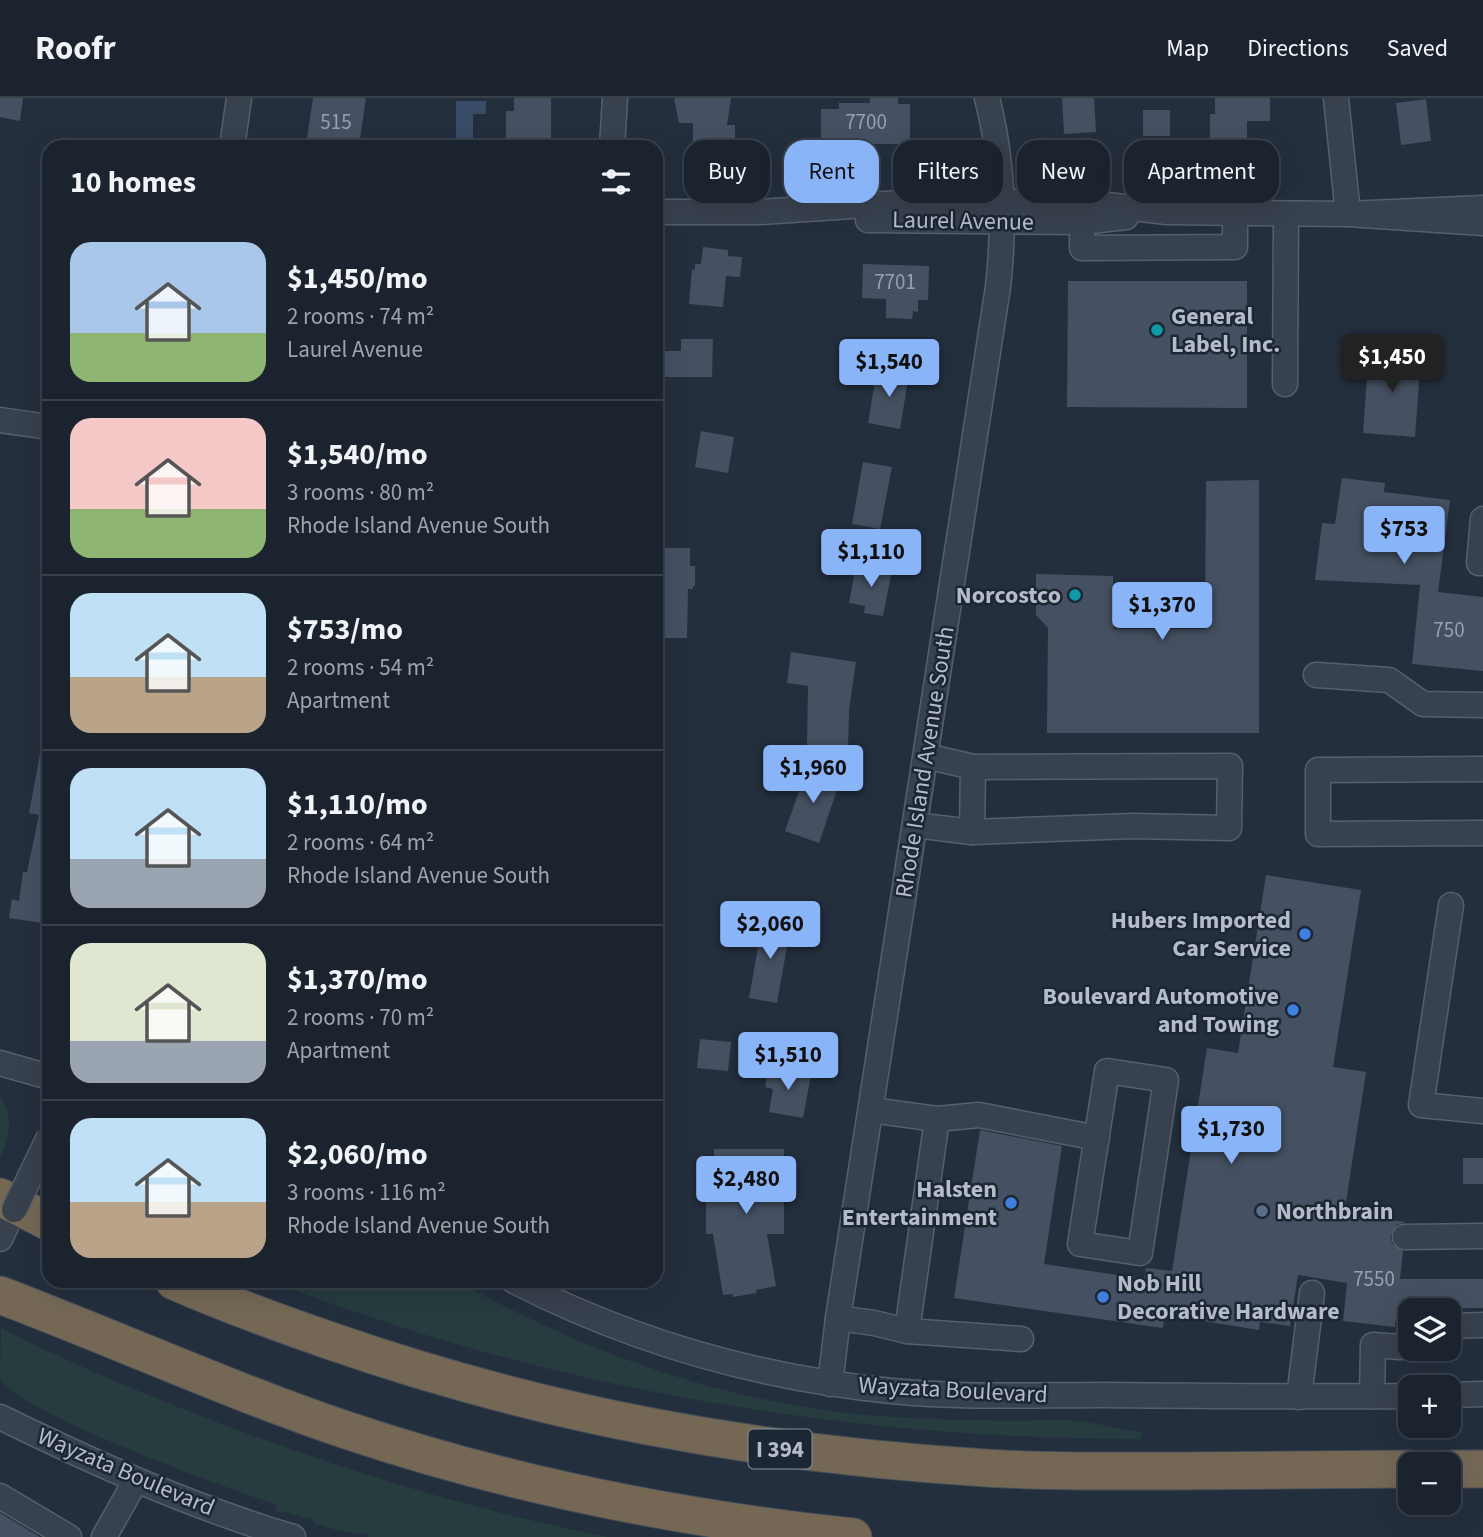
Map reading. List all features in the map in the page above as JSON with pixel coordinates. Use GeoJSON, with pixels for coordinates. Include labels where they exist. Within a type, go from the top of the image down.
{"type":"FeatureCollection","features":[{"type":"Feature","properties":{"kind":"highway"},"geometry":{"type":"LineString","coordinates":[[0,1197],[42,1218]]}},
{"type":"Feature","properties":{"kind":"highway"},"geometry":{"type":"LineString","coordinates":[[0,1280],[92,1330]]}},
{"type":"Feature","properties":{"kind":"highway","name":"I 394"},"geometry":{"type":"LineString","coordinates":[[192,1288],[282,1324],[430,1374],[546,1405],[732,1442],[871,1460],[989,1468],[1111,1471],[1398,1469]]}},
{"type":"Feature","properties":{"kind":"highway"},"geometry":{"type":"LineString","coordinates":[[0,1295],[282,1408],[459,1463],[593,1497],[681,1514],[853,1537]]}},
{"type":"Feature","properties":{"kind":"highway"},"geometry":{"type":"LineString","coordinates":[[1461,1469],[1483,1469]]}},
{"type":"Feature","properties":{"kind":"street"},"geometry":{"type":"LineString","coordinates":[[233,140],[239,98]]}},
{"type":"Feature","properties":{"kind":"street"},"geometry":{"type":"LineString","coordinates":[[612,140],[615,98]]}},
{"type":"Feature","properties":{"kind":"street","name":"Rhode Island Avenue South"},"geometry":{"type":"LineString","coordinates":[[830,1384],[998,287],[1002,212],[996,134],[987,98]]}},
{"type":"Feature","properties":{"kind":"street"},"geometry":{"type":"LineString","coordinates":[[1336,98],[1348,214]]}},
{"type":"Feature","properties":{"kind":"street","name":"Laurel Avenue"},"geometry":{"type":"LineString","coordinates":[[663,212],[760,212],[913,202],[1082,222],[1167,212]]}},
{"type":"Feature","properties":{"kind":"street","name":"Laurel Avenue"},"geometry":{"type":"LineString","coordinates":[[1002,212],[1082,202],[1167,212],[1286,214],[1483,208]]}},
{"type":"Feature","properties":{"kind":"street"},"geometry":{"type":"LineString","coordinates":[[1082,222],[1082,248],[1235,247],[1235,213]]}},
{"type":"Feature","properties":{"kind":"street"},"geometry":{"type":"LineString","coordinates":[[1285,384],[1286,214]]}},
{"type":"Feature","properties":{"kind":"street","name":"Laurel Avenue"},"geometry":{"type":"LineString","coordinates":[[1348,214],[1483,223]]}},
{"type":"Feature","properties":{"kind":"street"},"geometry":{"type":"LineString","coordinates":[[0,420],[42,426]]}},
{"type":"Feature","properties":{"kind":"street"},"geometry":{"type":"LineString","coordinates":[[1483,519],[1479,563],[1483,563]]}},
{"type":"Feature","properties":{"kind":"street"},"geometry":{"type":"LineString","coordinates":[[1316,675],[1389,680],[1423,705],[1483,705]]}},
{"type":"Feature","properties":{"kind":"street"},"geometry":{"type":"LineString","coordinates":[[915,825],[972,832],[1133,826],[1229,828],[1230,766],[973,767],[926,756]]}},
{"type":"Feature","properties":{"kind":"street"},"geometry":{"type":"LineString","coordinates":[[972,832],[973,767]]}},
{"type":"Feature","properties":{"kind":"street"},"geometry":{"type":"LineString","coordinates":[[1483,769],[1318,770],[1318,834],[1483,833]]}},
{"type":"Feature","properties":{"kind":"street"},"geometry":{"type":"LineString","coordinates":[[1451,905],[1421,1105],[1483,1111]]}},
{"type":"Feature","properties":{"kind":"street"},"geometry":{"type":"LineString","coordinates":[[0,1063],[42,1075]]}},
{"type":"Feature","properties":{"kind":"street"},"geometry":{"type":"LineString","coordinates":[[1107,1071],[1166,1080],[1140,1253],[1080,1244],[1097,1138],[1107,1071]]}},
{"type":"Feature","properties":{"kind":"street"},"geometry":{"type":"LineString","coordinates":[[871,1110],[937,1119],[979,1115],[1097,1138]]}},
{"type":"Feature","properties":{"kind":"street"},"geometry":{"type":"LineString","coordinates":[[907,1331],[937,1119]]}},
{"type":"Feature","properties":{"kind":"street"},"geometry":{"type":"LineString","coordinates":[[0,1239],[42,1152]]}},
{"type":"Feature","properties":{"kind":"street"},"geometry":{"type":"LineString","coordinates":[[1405,1237],[1483,1236]]}},
{"type":"Feature","properties":{"kind":"street","name":"Wayzata Boulevard"},"geometry":{"type":"LineString","coordinates":[[529,1288],[587,1316],[671,1348],[776,1374],[830,1384],[943,1394],[1398,1396]]}},
{"type":"Feature","properties":{"kind":"street"},"geometry":{"type":"LineString","coordinates":[[1299,1397],[1312,1293]]}},
{"type":"Feature","properties":{"kind":"street"},"geometry":{"type":"LineString","coordinates":[[838,1318],[907,1331],[1021,1339]]}},
{"type":"Feature","properties":{"kind":"street"},"geometry":{"type":"LineString","coordinates":[[1461,1326],[1483,1325]]}},
{"type":"Feature","properties":{"kind":"street"},"geometry":{"type":"LineString","coordinates":[[1372,1396],[1373,1345],[1398,1347]]}},
{"type":"Feature","properties":{"kind":"street"},"geometry":{"type":"LineString","coordinates":[[1461,1395],[1483,1394]]}},
{"type":"Feature","properties":{"kind":"street","name":"Wayzata Boulevard"},"geometry":{"type":"LineString","coordinates":[[1,1421],[261,1533],[293,1537]]}},
{"type":"Feature","properties":{"kind":"street"},"geometry":{"type":"LineString","coordinates":[[104,1537],[136,1480]]}},
{"type":"Feature","properties":{"kind":"street"},"geometry":{"type":"LineString","coordinates":[[0,1496],[69,1537]]}},
{"type":"Feature","properties":{"kind":"green space"},"geometry":{"type":"Polygon","coordinates":[[[0,1097],[8,1112],[9,1127],[0,1158],[0,1097]]]}},
{"type":"Feature","properties":{"kind":"green space"},"geometry":{"type":"Polygon","coordinates":[[[289,1288],[472,1288],[563,1334],[610,1353],[706,1385],[755,1397],[875,1416],[1084,1422],[1141,1432],[1141,1439],[1030,1437],[919,1429],[808,1417],[698,1400],[589,1378],[481,1351],[375,1319],[289,1288]]]}},
{"type":"Feature","properties":{"kind":"green space"},"geometry":{"type":"Polygon","coordinates":[[[1,1328],[131,1388],[211,1420],[357,1472],[507,1515],[609,1537],[368,1537],[366,1534],[315,1524],[310,1517],[302,1519],[299,1515],[287,1511],[275,1511],[277,1505],[128,1449],[45,1411],[16,1394],[0,1379],[1,1328]]]}},
{"type":"Feature","properties":{"kind":"water"},"geometry":{"type":"Polygon","coordinates":[[[456,101],[486,101],[486,114],[473,114],[473,139],[456,139],[456,101]]]}},
{"type":"Feature","properties":{"kind":"building"},"geometry":{"type":"Polygon","coordinates":[[[0,98],[23,98],[20,121],[0,117],[0,98]]]}},
{"type":"Feature","properties":{"kind":"building"},"geometry":{"type":"Polygon","coordinates":[[[313,98],[366,98],[360,140],[307,138],[313,98]]]}},
{"type":"Feature","properties":{"kind":"building"},"geometry":{"type":"Polygon","coordinates":[[[514,98],[551,98],[551,140],[506,140],[506,111],[514,111],[514,98]]]}},
{"type":"Feature","properties":{"kind":"building"},"geometry":{"type":"Polygon","coordinates":[[[674,98],[731,98],[727,125],[735,125],[735,140],[693,140],[693,123],[679,123],[674,98]]]}},
{"type":"Feature","properties":{"kind":"building"},"geometry":{"type":"Polygon","coordinates":[[[870,98],[898,98],[898,104],[910,104],[910,140],[893,140],[893,144],[879,144],[879,140],[821,140],[821,109],[839,109],[839,103],[870,103],[870,98]]]}},
{"type":"Feature","properties":{"kind":"building"},"geometry":{"type":"Polygon","coordinates":[[[1062,98],[1094,98],[1096,132],[1064,134],[1062,98]]]}},
{"type":"Feature","properties":{"kind":"building"},"geometry":{"type":"Polygon","coordinates":[[[1215,98],[1270,98],[1270,121],[1247,121],[1247,140],[1210,140],[1210,114],[1215,114],[1215,98]]]}},
{"type":"Feature","properties":{"kind":"building"},"geometry":{"type":"Polygon","coordinates":[[[1426,99],[1431,141],[1401,145],[1396,103],[1426,99]]]}},
{"type":"Feature","properties":{"kind":"building"},"geometry":{"type":"Polygon","coordinates":[[[1143,110],[1170,110],[1170,136],[1143,136],[1143,110]]]}},
{"type":"Feature","properties":{"kind":"building"},"geometry":{"type":"Polygon","coordinates":[[[703,247],[728,250],[728,256],[742,257],[740,277],[726,276],[723,307],[689,304],[692,269],[695,270],[695,264],[701,264],[703,247]]]}},
{"type":"Feature","properties":{"kind":"building"},"geometry":{"type":"Polygon","coordinates":[[[863,264],[929,266],[928,300],[918,300],[918,312],[913,311],[912,319],[886,318],[886,299],[862,298],[863,264]]]}},
{"type":"Feature","properties":{"kind":"building","name":"General Label, Inc."},"geometry":{"type":"Polygon","coordinates":[[[1068,281],[1247,281],[1247,408],[1067,407],[1068,281]]]}},
{"type":"Feature","properties":{"kind":"building"},"geometry":{"type":"Polygon","coordinates":[[[681,339],[713,339],[712,377],[663,377],[663,351],[681,351],[681,339]]]}},
{"type":"Feature","properties":{"kind":"building"},"geometry":{"type":"Polygon","coordinates":[[[1369,350],[1421,354],[1415,437],[1363,433],[1369,350]]]}},
{"type":"Feature","properties":{"kind":"building"},"geometry":{"type":"Polygon","coordinates":[[[877,369],[909,374],[900,429],[868,423],[877,369]]]}},
{"type":"Feature","properties":{"kind":"building"},"geometry":{"type":"Polygon","coordinates":[[[701,431],[734,437],[728,473],[695,467],[701,431]]]}},
{"type":"Feature","properties":{"kind":"building"},"geometry":{"type":"Polygon","coordinates":[[[863,462],[892,467],[880,529],[852,524],[863,462]]]}},
{"type":"Feature","properties":{"kind":"building"},"geometry":{"type":"Polygon","coordinates":[[[1342,478],[1385,483],[1384,492],[1450,500],[1438,592],[1483,597],[1483,671],[1412,664],[1420,585],[1315,580],[1322,523],[1335,524],[1342,478]]]}},
{"type":"Feature","properties":{"kind":"building","name":"Norcostco"},"geometry":{"type":"Polygon","coordinates":[[[1259,480],[1259,733],[1047,733],[1048,628],[1036,615],[1036,574],[1113,576],[1114,629],[1205,629],[1206,481],[1259,480]]]}},
{"type":"Feature","properties":{"kind":"building"},"geometry":{"type":"Polygon","coordinates":[[[663,548],[690,548],[690,566],[695,566],[695,586],[688,589],[687,638],[663,638],[663,548]]]}},
{"type":"Feature","properties":{"kind":"building"},"geometry":{"type":"Polygon","coordinates":[[[856,564],[892,570],[883,616],[864,613],[865,606],[849,603],[856,564]]]}},
{"type":"Feature","properties":{"kind":"building"},"geometry":{"type":"Polygon","coordinates":[[[791,652],[856,662],[849,710],[848,748],[807,747],[808,686],[787,683],[791,652]]]}},
{"type":"Feature","properties":{"kind":"building"},"geometry":{"type":"Polygon","coordinates":[[[42,754],[42,923],[9,918],[12,899],[19,901],[23,872],[27,872],[39,815],[29,813],[42,754]]]}},
{"type":"Feature","properties":{"kind":"building"},"geometry":{"type":"Polygon","coordinates":[[[808,766],[841,778],[819,843],[785,831],[808,766]]]}},
{"type":"Feature","properties":{"kind":"building"},"geometry":{"type":"Polygon","coordinates":[[[1266,875],[1361,890],[1333,1067],[1366,1072],[1344,1215],[1406,1222],[1397,1225],[1390,1237],[1393,1245],[1403,1251],[1400,1279],[1483,1279],[1483,1308],[1461,1308],[1461,1298],[1398,1298],[1395,1327],[1343,1321],[1347,1283],[1298,1275],[1290,1326],[1260,1322],[1259,1330],[1165,1315],[1163,1328],[954,1298],[980,1130],[1062,1146],[1044,1264],[1144,1279],[1146,1268],[1172,1271],[1207,1048],[1238,1053],[1266,875]]]}},
{"type":"Feature","properties":{"kind":"building"},"geometry":{"type":"Polygon","coordinates":[[[763,919],[791,924],[777,1003],[749,998],[763,919]]]}},
{"type":"Feature","properties":{"kind":"building"},"geometry":{"type":"Polygon","coordinates":[[[700,1039],[731,1042],[728,1071],[697,1068],[700,1039]]]}},
{"type":"Feature","properties":{"kind":"building"},"geometry":{"type":"Polygon","coordinates":[[[768,1068],[811,1075],[803,1118],[769,1112],[773,1089],[765,1087],[768,1068]]]}},
{"type":"Feature","properties":{"kind":"building"},"geometry":{"type":"Polygon","coordinates":[[[714,1149],[784,1149],[784,1234],[767,1234],[776,1286],[756,1290],[757,1293],[733,1297],[733,1294],[723,1295],[713,1234],[706,1234],[706,1200],[714,1200],[714,1149]]]}},
{"type":"Feature","properties":{"kind":"building"},"geometry":{"type":"Polygon","coordinates":[[[1463,1158],[1483,1158],[1483,1184],[1463,1184],[1463,1158]]]}},
{"type":"Feature","properties":{"kind":"building"},"geometry":{"type":"Polygon","coordinates":[[[0,1513],[40,1537],[0,1537],[0,1513]]]}},
{"type":"Feature","properties":{"kind":"place","name":"General Label, Inc."},"geometry":{"type":"Point","coordinates":[1157,330]}},
{"type":"Feature","properties":{"kind":"place","name":"Norcostco"},"geometry":{"type":"Point","coordinates":[1075,595]}},
{"type":"Feature","properties":{"kind":"place","name":"Hubers Imported Car Service"},"geometry":{"type":"Point","coordinates":[1305,934]}},
{"type":"Feature","properties":{"kind":"place","name":"Boulevard Automotive and Towing"},"geometry":{"type":"Point","coordinates":[1293,1010]}},
{"type":"Feature","properties":{"kind":"place","name":"Halsten Entertainment"},"geometry":{"type":"Point","coordinates":[1011,1203]}},
{"type":"Feature","properties":{"kind":"place","name":"Northbrain"},"geometry":{"type":"Point","coordinates":[1262,1211]}},
{"type":"Feature","properties":{"kind":"place","name":"Nob Hill Decorative Hardware"},"geometry":{"type":"Point","coordinates":[1103,1297]}}]}
